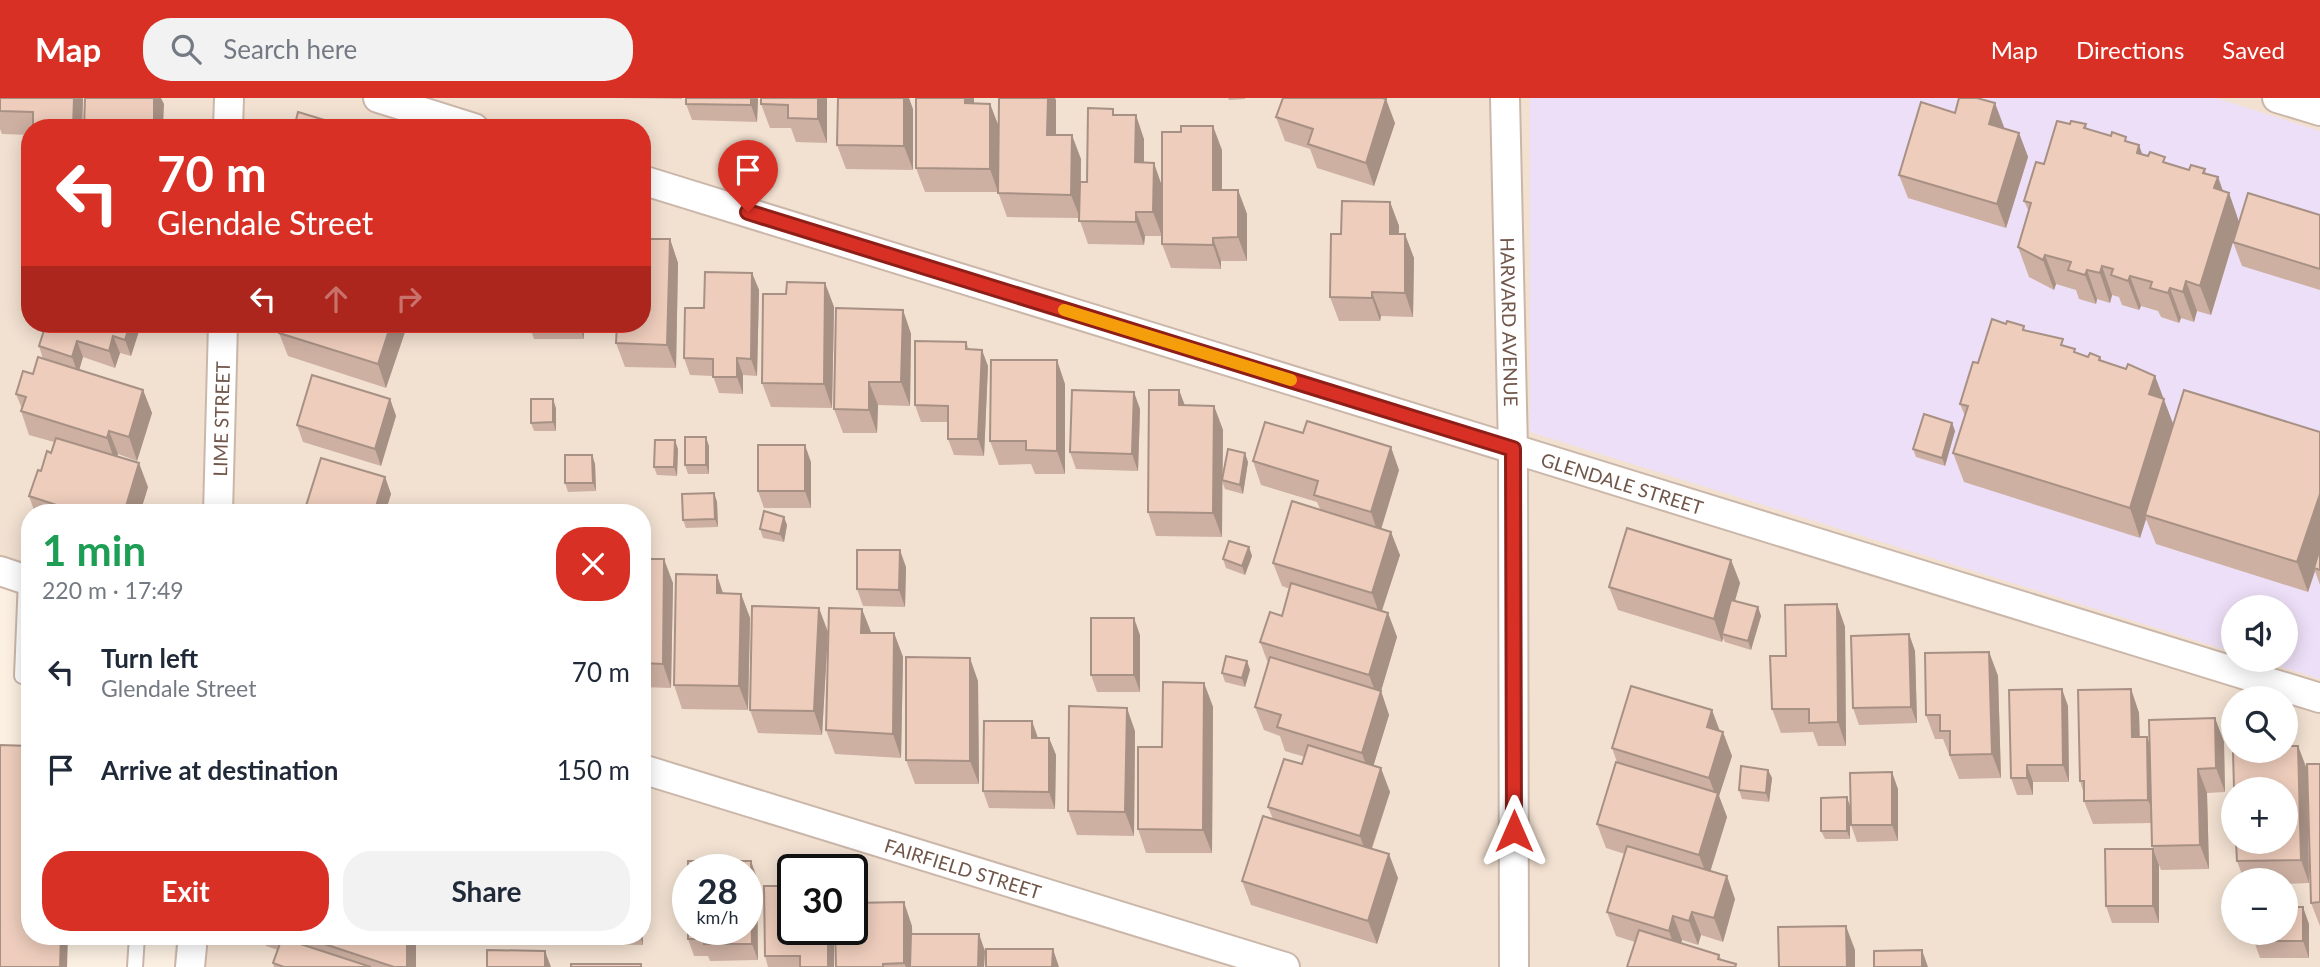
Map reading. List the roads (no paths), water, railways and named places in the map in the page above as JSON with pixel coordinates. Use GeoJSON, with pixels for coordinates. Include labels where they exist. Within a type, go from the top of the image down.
{"type":"FeatureCollection","features":[{"type":"Feature","properties":{"kind":"street"},"geometry":{"type":"LineString","coordinates":[[228,119],[229,98]]}},
{"type":"Feature","properties":{"kind":"street"},"geometry":{"type":"LineString","coordinates":[[378,98],[445,119]]}},
{"type":"Feature","properties":{"kind":"street","name":"HARVARD AVENUE"},"geometry":{"type":"LineString","coordinates":[[1505,98],[1513,449],[1514,967]]}},
{"type":"Feature","properties":{"kind":"street"},"geometry":{"type":"LineString","coordinates":[[2277,98],[2320,111]]}},
{"type":"Feature","properties":{"kind":"street","name":"GLENDALE STREET"},"geometry":{"type":"LineString","coordinates":[[651,183],[2320,698]]}},
{"type":"Feature","properties":{"kind":"street","name":"LIME STREET"},"geometry":{"type":"LineString","coordinates":[[218,504],[223,333]]}},
{"type":"Feature","properties":{"kind":"street","name":"FAIRFIELD STREET"},"geometry":{"type":"LineString","coordinates":[[651,772],[1285,967]]}},
{"type":"Feature","properties":{"kind":"street"},"geometry":{"type":"LineString","coordinates":[[190,967],[192,945]]}},
{"type":"Feature","properties":{"kind":"lane"},"geometry":{"type":"LineString","coordinates":[[19,577],[21,643]]}},
{"type":"Feature","properties":{"kind":"lane"},"geometry":{"type":"LineString","coordinates":[[135,967],[136,945]]}}]}
